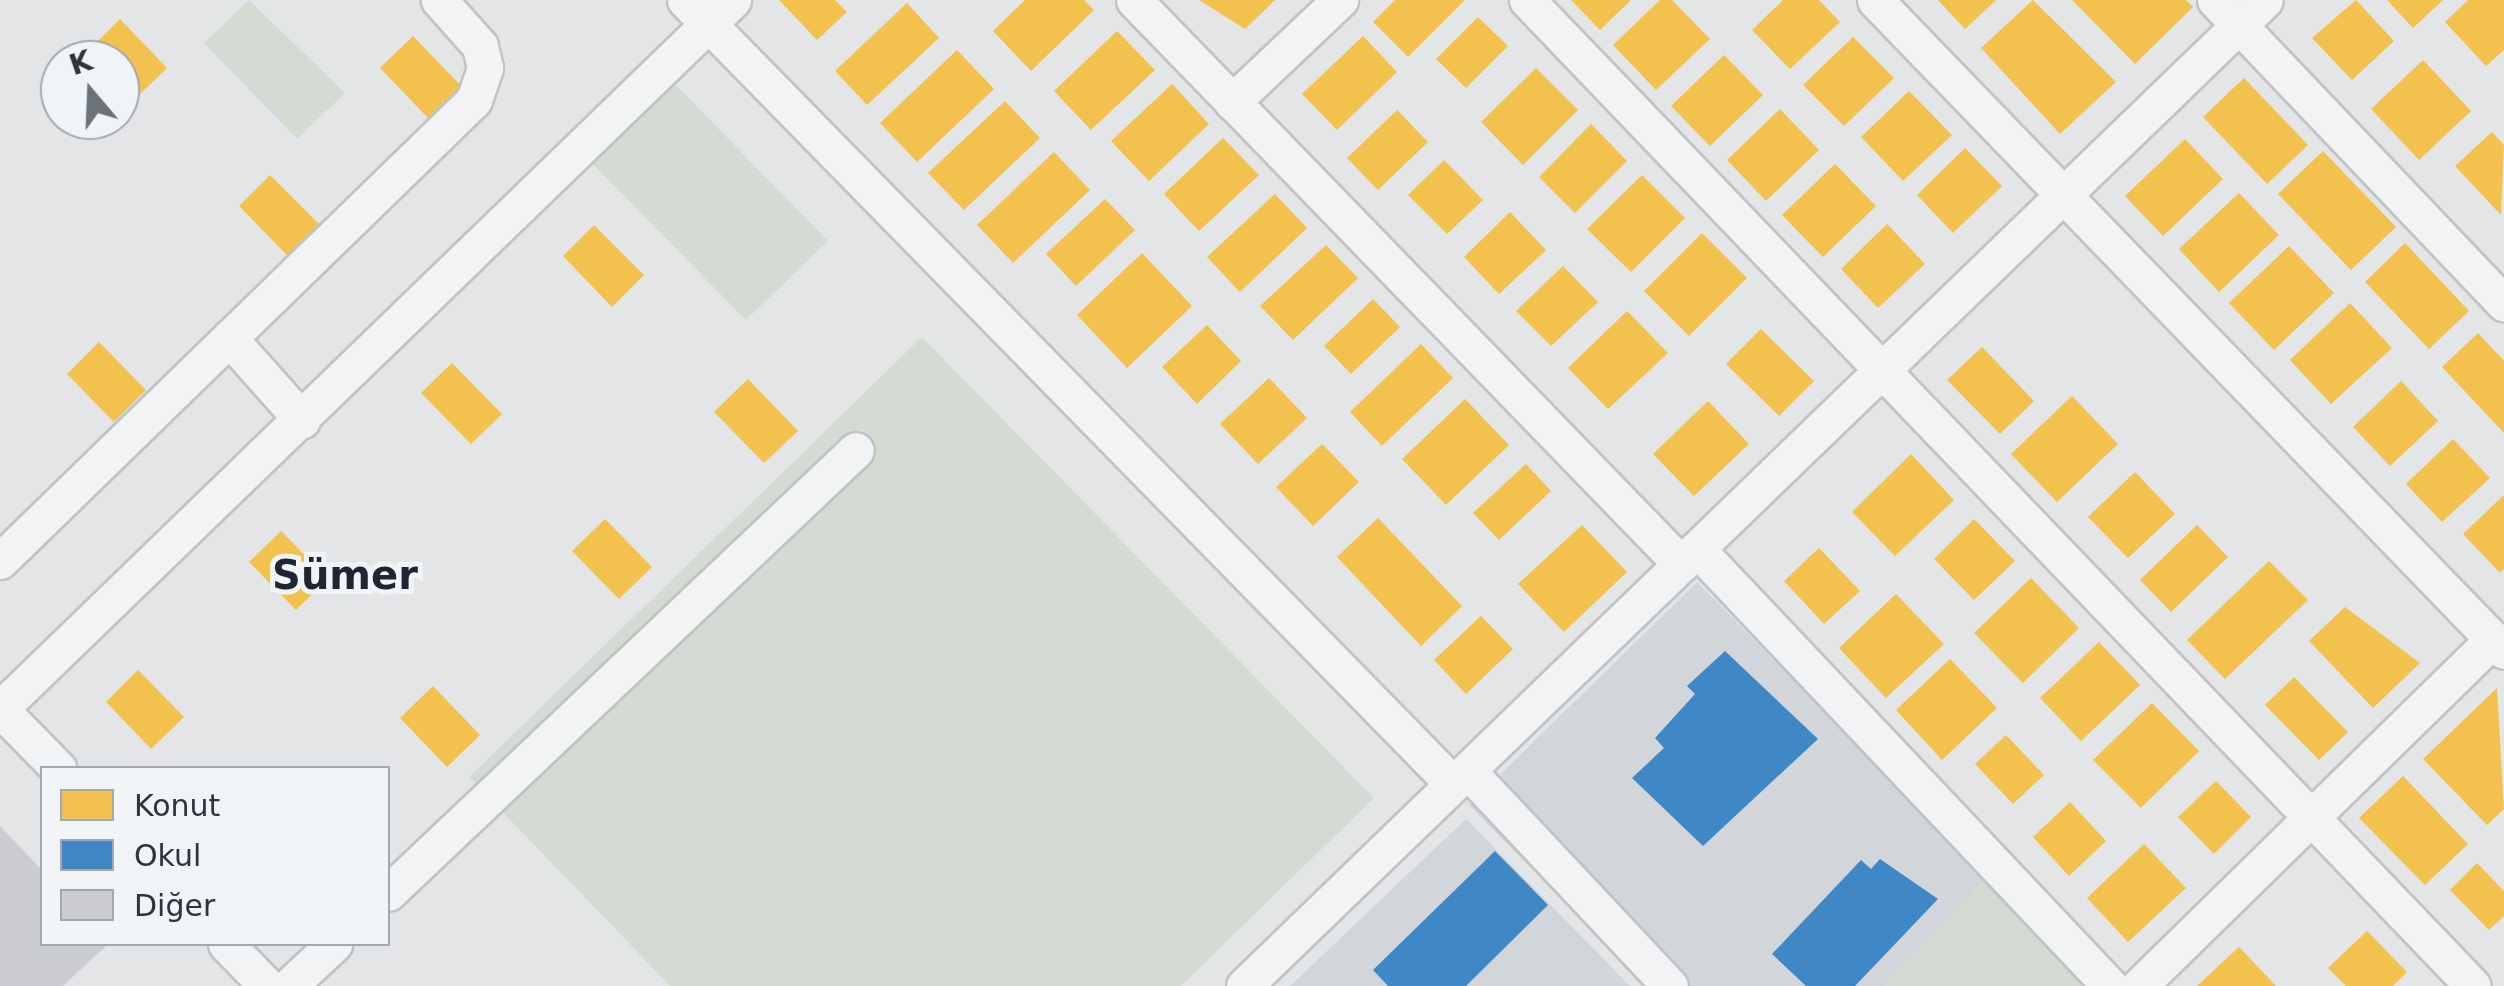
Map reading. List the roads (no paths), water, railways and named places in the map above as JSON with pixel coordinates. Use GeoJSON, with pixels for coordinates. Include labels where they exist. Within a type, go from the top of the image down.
{"type":"FeatureCollection","features":[{"type":"Feature","properties":{"kind":"street"},"geometry":{"type":"LineString","coordinates":[[0,561],[480,90],[480,46],[439,0]]}},
{"type":"Feature","properties":{"kind":"street"},"geometry":{"type":"LineString","coordinates":[[1134,0],[1689,556],[2110,986]]}},
{"type":"Feature","properties":{"kind":"street"},"geometry":{"type":"LineString","coordinates":[[1232,102],[1340,0]]}},
{"type":"Feature","properties":{"kind":"street"},"geometry":{"type":"LineString","coordinates":[[1527,0],[2472,986]]}},
{"type":"Feature","properties":{"kind":"street"},"geometry":{"type":"LineString","coordinates":[[1875,0],[2498,645],[2311,818],[2139,986]]}},
{"type":"Feature","properties":{"kind":"street"},"geometry":{"type":"LineString","coordinates":[[1244,986],[2063,195],[2227,12],[2265,0]]}},
{"type":"Feature","properties":{"kind":"street"},"geometry":{"type":"LineString","coordinates":[[56,766],[0,709],[302,420],[709,8],[1460,778],[1670,986]]}},
{"type":"Feature","properties":{"kind":"street"},"geometry":{"type":"LineString","coordinates":[[2227,12],[2504,304]]}},
{"type":"Feature","properties":{"kind":"street"},"geometry":{"type":"LineString","coordinates":[[229,338],[302,420]]}},
{"type":"Feature","properties":{"kind":"street"},"geometry":{"type":"LineString","coordinates":[[390,890],[856,450]]}},
{"type":"Feature","properties":{"kind":"street"},"geometry":{"type":"LineString","coordinates":[[228,946],[267,986]]}},
{"type":"Feature","properties":{"kind":"street"},"geometry":{"type":"LineString","coordinates":[[288,986],[332,946]]}},
{"type":"Feature","properties":{"kind":"district","name":"Sümer"},"geometry":{"type":"Point","coordinates":[345,575]}}]}
